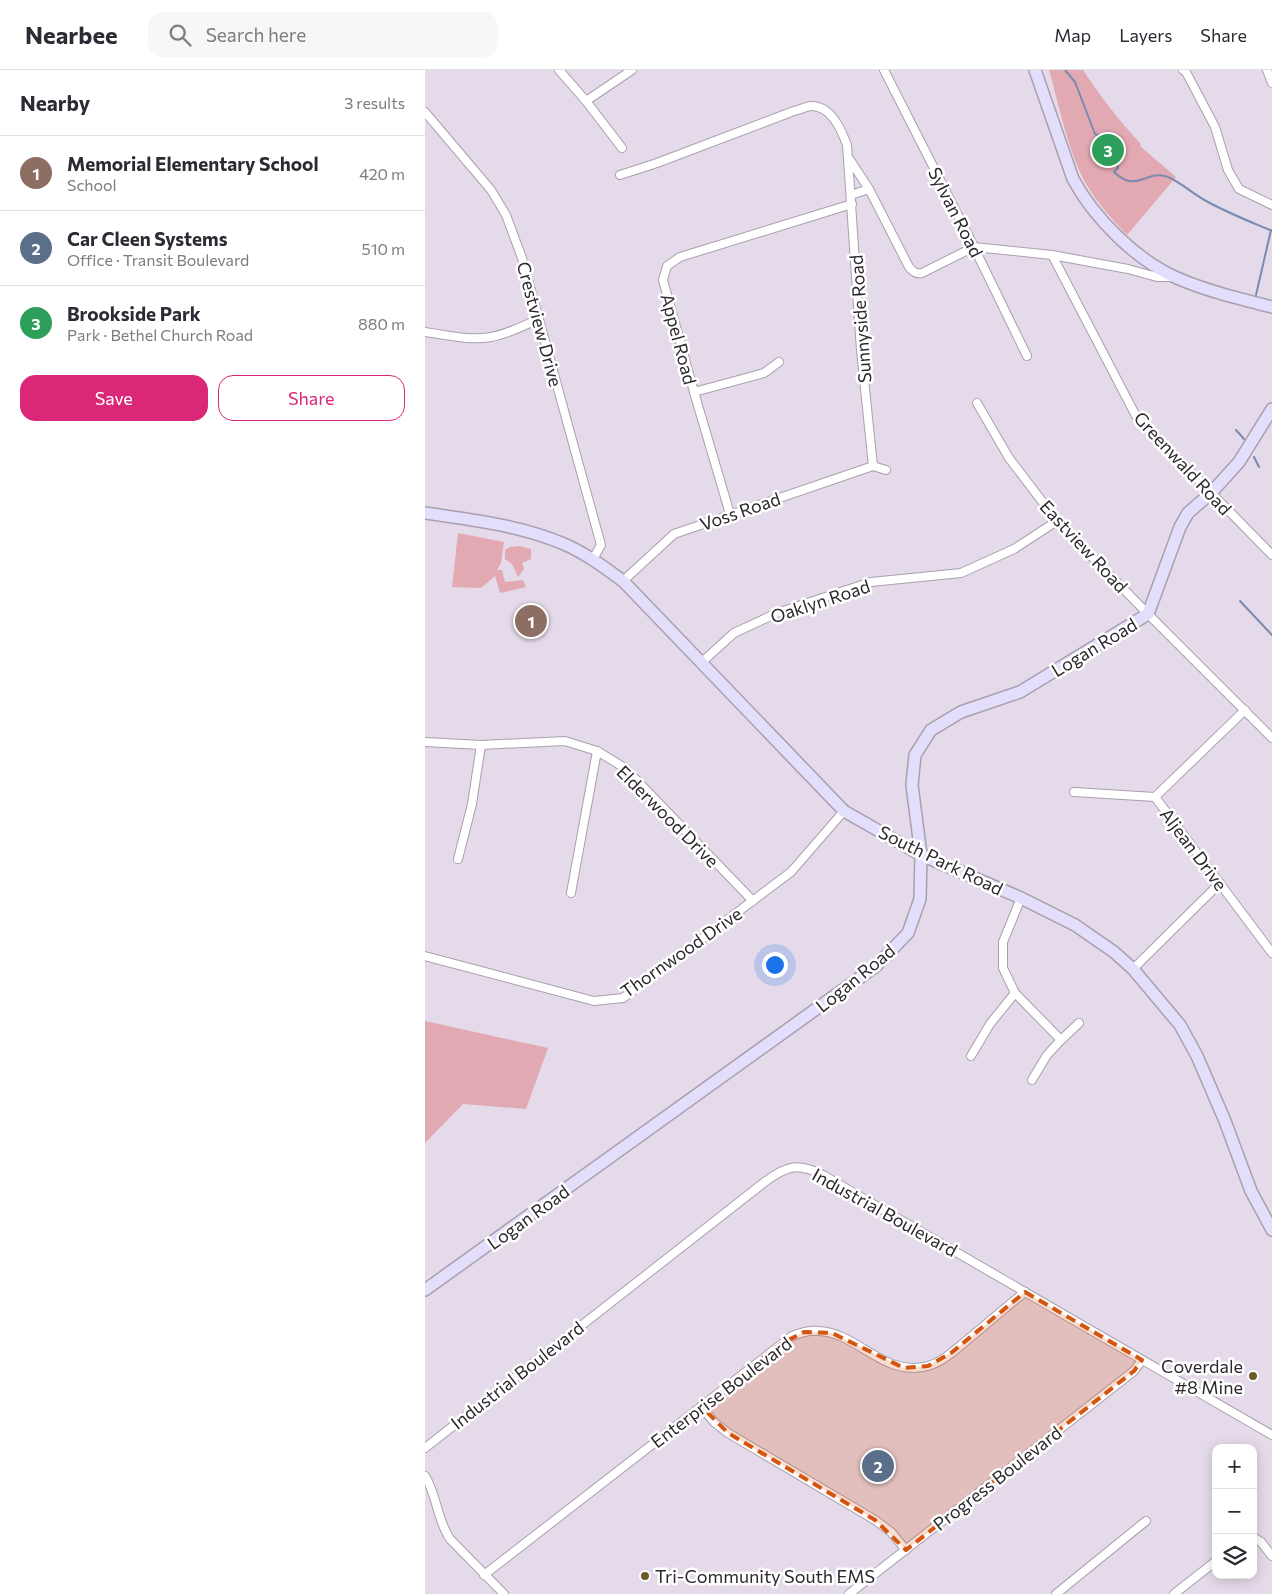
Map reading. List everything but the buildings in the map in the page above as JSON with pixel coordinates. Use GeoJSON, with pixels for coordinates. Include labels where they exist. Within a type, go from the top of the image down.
{"type":"FeatureCollection","features":[{"type":"Feature","properties":{"kind":"street"},"geometry":{"type":"LineString","coordinates":[[559,70],[586,101],[622,148]]}},
{"type":"Feature","properties":{"kind":"street"},"geometry":{"type":"LineString","coordinates":[[586,101],[632,70]]}},
{"type":"Feature","properties":{"kind":"street","name":"Sylvan Road"},"geometry":{"type":"LineString","coordinates":[[884,70],[1027,356]]}},
{"type":"Feature","properties":{"kind":"street"},"geometry":{"type":"LineString","coordinates":[[1035,70],[1073,179],[1092,209],[1121,239],[1143,258],[1175,277],[1238,299],[1272,307]]}},
{"type":"Feature","properties":{"kind":"street"},"geometry":{"type":"LineString","coordinates":[[1183,70],[1186,72],[1215,127],[1228,170],[1239,189],[1272,205]]}},
{"type":"Feature","properties":{"kind":"street"},"geometry":{"type":"LineString","coordinates":[[1267,70],[1272,83]]}},
{"type":"Feature","properties":{"kind":"street"},"geometry":{"type":"LineString","coordinates":[[620,175],[810,106],[829,113],[836,122],[847,145],[849,159],[869,189],[909,267],[914,272],[922,274],[974,247],[1052,255],[1128,269],[1157,277],[1175,277]]}},
{"type":"Feature","properties":{"kind":"street","name":"Crestview Drive"},"geometry":{"type":"LineString","coordinates":[[425,112],[491,190],[506,215],[522,258],[601,545],[593,559]]}},
{"type":"Feature","properties":{"kind":"street","name":"Sunnyside Road"},"geometry":{"type":"LineString","coordinates":[[849,159],[861,350],[873,466]]}},
{"type":"Feature","properties":{"kind":"street"},"geometry":{"type":"LineString","coordinates":[[851,195],[869,189]]}},
{"type":"Feature","properties":{"kind":"street","name":"Appel Road"},"geometry":{"type":"LineString","coordinates":[[730,514],[663,280],[667,266],[680,257],[851,204]]}},
{"type":"Feature","properties":{"kind":"street","name":"Greenwald Road"},"geometry":{"type":"LineString","coordinates":[[1052,255],[1135,416],[1272,555]]}},
{"type":"Feature","properties":{"kind":"street"},"geometry":{"type":"LineString","coordinates":[[425,332],[472,338],[491,337],[509,332],[539,319]]}},
{"type":"Feature","properties":{"kind":"street"},"geometry":{"type":"LineString","coordinates":[[694,392],[764,373],[779,362]]}},
{"type":"Feature","properties":{"kind":"street","name":"Eastview Road"},"geometry":{"type":"LineString","coordinates":[[977,403],[1009,458],[1057,521],[1272,738]]}},
{"type":"Feature","properties":{"kind":"street","name":"Logan Road"},"geometry":{"type":"LineString","coordinates":[[425,1290],[876,966],[908,933],[920,899],[921,855],[912,785],[915,755],[931,730],[961,712],[1020,692],[1148,614],[1180,527],[1188,513],[1211,493],[1239,462],[1272,409]]}},
{"type":"Feature","properties":{"kind":"street"},"geometry":{"type":"LineString","coordinates":[[873,466],[886,470]]}},
{"type":"Feature","properties":{"kind":"street","name":"Voss Road"},"geometry":{"type":"LineString","coordinates":[[623,580],[674,534],[873,466]]}},
{"type":"Feature","properties":{"kind":"street","name":"South Park Road"},"geometry":{"type":"LineString","coordinates":[[425,513],[483,521],[539,534],[565,544],[593,559],[623,580],[844,810],[921,855],[1021,898],[1075,925],[1113,952],[1133,969],[1180,1025],[1197,1056],[1225,1121],[1251,1191],[1272,1230]]}},
{"type":"Feature","properties":{"kind":"street","name":"Oaklyn Road"},"geometry":{"type":"LineString","coordinates":[[702,662],[734,633],[777,613],[871,582],[961,574],[1013,549],[1057,521]]}},
{"type":"Feature","properties":{"kind":"street","name":"Aljean Drive"},"geometry":{"type":"LineString","coordinates":[[1245,710],[1155,797],[1272,953]]}},
{"type":"Feature","properties":{"kind":"street","name":"Elderwood Drive"},"geometry":{"type":"LineString","coordinates":[[425,742],[481,745],[565,741],[597,751],[625,768],[753,901]]}},
{"type":"Feature","properties":{"kind":"street"},"geometry":{"type":"LineString","coordinates":[[458,860],[472,804],[481,745]]}},
{"type":"Feature","properties":{"kind":"street"},"geometry":{"type":"LineString","coordinates":[[571,893],[597,751]]}},
{"type":"Feature","properties":{"kind":"street"},"geometry":{"type":"LineString","coordinates":[[1074,792],[1155,797]]}},
{"type":"Feature","properties":{"kind":"street","name":"Thornwood Drive"},"geometry":{"type":"LineString","coordinates":[[425,956],[594,1001],[623,998],[791,872],[844,810]]}},
{"type":"Feature","properties":{"kind":"street"},"geometry":{"type":"LineString","coordinates":[[1133,969],[1220,883]]}},
{"type":"Feature","properties":{"kind":"street"},"geometry":{"type":"LineString","coordinates":[[1021,898],[1003,942],[1003,968],[1015,993],[1061,1040]]}},
{"type":"Feature","properties":{"kind":"street"},"geometry":{"type":"LineString","coordinates":[[971,1056],[990,1024],[1015,993]]}},
{"type":"Feature","properties":{"kind":"street"},"geometry":{"type":"LineString","coordinates":[[1032,1080],[1047,1056],[1079,1024]]}},
{"type":"Feature","properties":{"kind":"street","name":"Industrial Boulevard"},"geometry":{"type":"LineString","coordinates":[[425,1448],[766,1181],[781,1170],[791,1167],[803,1167],[823,1176],[1272,1435]]}},
{"type":"Feature","properties":{"kind":"street","name":"Enterprise Boulevard"},"geometry":{"type":"LineString","coordinates":[[485,1575],[792,1336],[817,1330],[832,1333],[884,1361],[904,1368],[928,1366],[940,1361],[951,1353],[1025,1292]]}},
{"type":"Feature","properties":{"kind":"street","name":"Progress Boulevard"},"geometry":{"type":"LineString","coordinates":[[849,1594],[1133,1371],[1142,1360]]}},
{"type":"Feature","properties":{"kind":"street"},"geometry":{"type":"LineString","coordinates":[[701,1406],[714,1422],[728,1433],[875,1520],[891,1532],[906,1550]]}},
{"type":"Feature","properties":{"kind":"street"},"geometry":{"type":"LineString","coordinates":[[425,1476],[435,1497],[445,1531],[450,1539],[504,1594]]}},
{"type":"Feature","properties":{"kind":"street"},"geometry":{"type":"LineString","coordinates":[[1056,1594],[1146,1521]]}},
{"type":"Feature","properties":{"kind":"street"},"geometry":{"type":"LineString","coordinates":[[1257,1540],[1272,1556]]}},
{"type":"Feature","properties":{"kind":"street"},"geometry":{"type":"LineString","coordinates":[[1174,1594],[1183,1591],[1212,1566]]}},
{"type":"Feature","properties":{"kind":"street"},"geometry":{"type":"LineString","coordinates":[[1067,1586],[1073,1594]]}},
{"type":"Feature","properties":{"kind":"highlighted area"},"geometry":{"type":"Polygon","coordinates":[[[1025,1292],[1142,1360],[1134,1371],[906,1550],[875,1520],[728,1433],[701,1406],[779,1345],[804,1332],[832,1333],[904,1368],[928,1366],[951,1353],[1025,1292]]]}},
{"type":"Feature","properties":{"kind":"shaded area"},"geometry":{"type":"Polygon","coordinates":[[[1049,70],[1083,70],[1125,127],[1141,144],[1140,146],[1176,177],[1127,235],[1097,200],[1081,175],[1065,130],[1049,70]]]}},
{"type":"Feature","properties":{"kind":"shaded area"},"geometry":{"type":"Polygon","coordinates":[[[458,533],[504,542],[501,563],[497,570],[502,570],[505,582],[523,580],[526,587],[500,593],[495,576],[481,588],[452,587],[458,533]]]}},
{"type":"Feature","properties":{"kind":"shaded area"},"geometry":{"type":"Polygon","coordinates":[[[519,546],[531,549],[531,559],[522,563],[524,569],[518,577],[512,564],[505,559],[505,550],[510,547],[519,546]]]}},
{"type":"Feature","properties":{"kind":"shaded area"},"geometry":{"type":"Polygon","coordinates":[[[425,1021],[548,1048],[526,1109],[463,1104],[425,1143],[425,1021]]]}},
{"type":"Feature","properties":{"kind":"waterway"},"geometry":{"type":"LineString","coordinates":[[1065,70],[1075,82],[1095,134],[1113,142],[1118,168],[1114,172],[1129,181],[1160,175],[1168,177],[1216,206],[1272,231]]}},
{"type":"Feature","properties":{"kind":"waterway"},"geometry":{"type":"LineString","coordinates":[[1256,295],[1271,230]]}},
{"type":"Feature","properties":{"kind":"waterway"},"geometry":{"type":"LineString","coordinates":[[1236,430],[1244,439]]}},
{"type":"Feature","properties":{"kind":"waterway"},"geometry":{"type":"LineString","coordinates":[[1254,457],[1259,467]]}},
{"type":"Feature","properties":{"kind":"waterway"},"geometry":{"type":"LineString","coordinates":[[1240,601],[1272,635]]}},
{"type":"Feature","properties":{"kind":"place","name":"Brookside Park"},"geometry":{"type":"Point","coordinates":[1108,150]}},
{"type":"Feature","properties":{"kind":"place","name":"Memorial Elementary School"},"geometry":{"type":"Point","coordinates":[531,621]}},
{"type":"Feature","properties":{"kind":"place","name":"Coverdale #8 Mine"},"geometry":{"type":"Point","coordinates":[1253,1376]}},
{"type":"Feature","properties":{"kind":"place","name":"Car Cleen Systems"},"geometry":{"type":"Point","coordinates":[878,1466]}},
{"type":"Feature","properties":{"kind":"place","name":"Tri-Community South EMS"},"geometry":{"type":"Point","coordinates":[645,1576]}}]}
